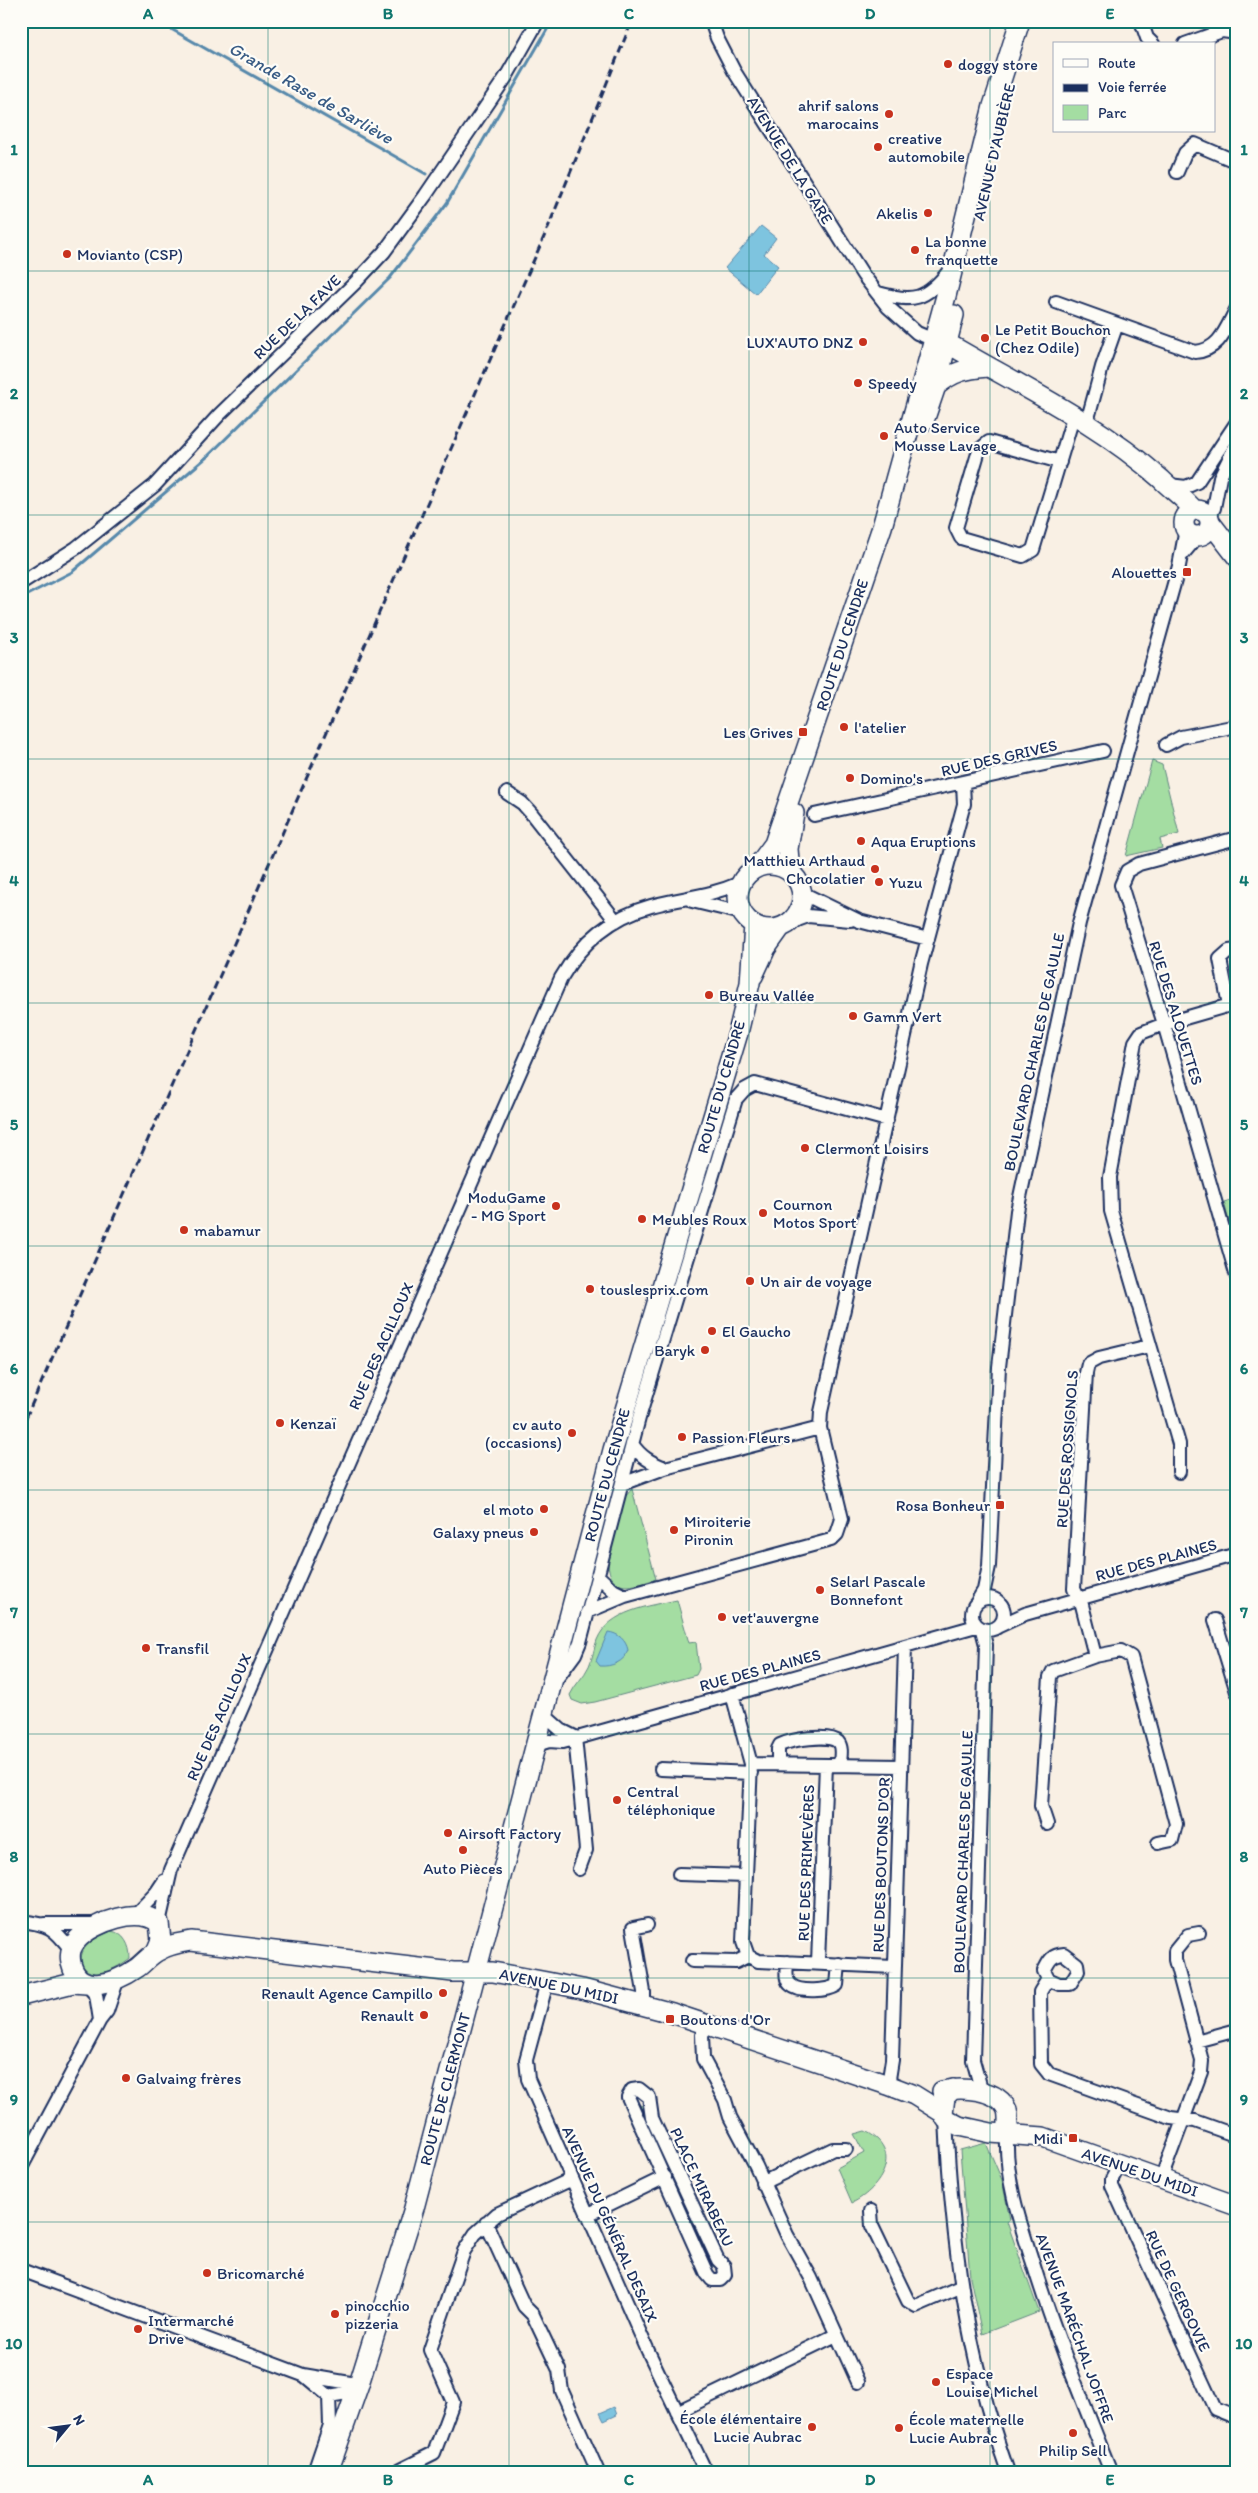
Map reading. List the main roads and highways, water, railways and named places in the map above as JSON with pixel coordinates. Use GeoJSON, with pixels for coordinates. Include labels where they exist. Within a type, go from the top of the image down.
{"type":"FeatureCollection","features":[{"type":"Feature","properties":{"kind":"main road","name":"AVENUE D'AUBIÈRE"},"geometry":{"type":"LineString","coordinates":[[940,341],[953,267],[994,102],[1020,21]]}},
{"type":"Feature","properties":{"kind":"main road","name":"AVENUE D'AUBIÈRE"},"geometry":{"type":"LineString","coordinates":[[940,341],[1017,56],[1030,21]]}},
{"type":"Feature","properties":{"kind":"main road"},"geometry":{"type":"LineString","coordinates":[[940,341],[1081,418],[1136,456],[1165,483],[1197,524],[1237,558]]}},
{"type":"Feature","properties":{"kind":"main road","name":"ROUTE DU CENDRE"},"geometry":{"type":"LineString","coordinates":[[882,527],[911,459],[936,386],[940,341]]}},
{"type":"Feature","properties":{"kind":"main road","name":"ROUTE DU CENDRE"},"geometry":{"type":"LineString","coordinates":[[757,867],[774,844],[803,762],[882,527],[940,341]]}},
{"type":"Feature","properties":{"kind":"main road"},"geometry":{"type":"LineString","coordinates":[[936,386],[950,374],[968,369],[988,367]]}},
{"type":"Feature","properties":{"kind":"main road","name":"ROUTE DU CENDRE"},"geometry":{"type":"LineString","coordinates":[[790,872],[788,849],[803,762]]}},
{"type":"Feature","properties":{"kind":"main road"},"geometry":{"type":"LineString","coordinates":[[774,865],[790,872],[798,881],[802,893],[799,910],[785,925],[764,929],[748,919],[738,901],[740,883],[747,873],[757,867],[774,865]]}},
{"type":"Feature","properties":{"kind":"main road","name":"ROUTE DU CENDRE"},"geometry":{"type":"LineString","coordinates":[[748,919],[750,983]]}},
{"type":"Feature","properties":{"kind":"main road","name":"ROUTE DU CENDRE"},"geometry":{"type":"LineString","coordinates":[[477,1971],[550,1687],[636,1368],[738,1033],[750,983],[766,948],[785,925]]}},
{"type":"Feature","properties":{"kind":"main road"},"geometry":{"type":"LineString","coordinates":[[134,1916],[149,1917],[159,1923],[161,1940],[156,1952],[138,1967],[118,1978],[108,1982],[73,1983],[25,1996],[56,1976],[81,1936],[100,1924],[121,1917],[134,1916]]}},
{"type":"Feature","properties":{"kind":"main road","name":"AVENUE DU MIDI"},"geometry":{"type":"LineString","coordinates":[[159,1923],[191,1941],[453,1972],[477,1971],[547,1982],[644,2005],[706,2023],[888,2085],[914,2095],[960,2126],[1008,2134],[1043,2137]]}},
{"type":"Feature","properties":{"kind":"main road","name":"AVENUE DU MIDI"},"geometry":{"type":"LineString","coordinates":[[156,1952],[191,1941]]}},
{"type":"Feature","properties":{"kind":"main road"},"geometry":{"type":"LineString","coordinates":[[70,1953],[73,1969],[86,1984]]}},
{"type":"Feature","properties":{"kind":"main road","name":"ROUTE DE CLERMONT"},"geometry":{"type":"LineString","coordinates":[[318,2472],[414,2208],[440,2103],[477,1971]]}},
{"type":"Feature","properties":{"kind":"main road"},"geometry":{"type":"LineString","coordinates":[[944,2116],[945,2097],[967,2090]]}},
{"type":"Feature","properties":{"kind":"main road","name":"AVENUE DU MIDI"},"geometry":{"type":"LineString","coordinates":[[914,2095],[967,2090],[999,2100],[1008,2112],[1043,2137],[1119,2166],[1237,2206]]}},
{"type":"Feature","properties":{"kind":"main road"},"geometry":{"type":"LineString","coordinates":[[1008,2112],[1008,2134]]}},
{"type":"Feature","properties":{"kind":"main road","name":"ROUTE DE CLERMONT"},"geometry":{"type":"LineString","coordinates":[[328,2472],[349,2390]]}},
{"type":"Feature","properties":{"kind":"water"},"geometry":{"type":"Polygon","coordinates":[[[761,226],[776,238],[764,254],[778,266],[756,294],[725,268],[761,226]]]}},
{"type":"Feature","properties":{"kind":"water"},"geometry":{"type":"Polygon","coordinates":[[[608,1632],[621,1638],[628,1650],[621,1661],[609,1666],[600,1666],[596,1661],[608,1632]]]}},
{"type":"Feature","properties":{"kind":"water"},"geometry":{"type":"Polygon","coordinates":[[[614,2407],[617,2415],[604,2421],[600,2413],[614,2407]]]}},
{"type":"Feature","properties":{"kind":"waterway","name":"Grande Rase de Sarliève"},"geometry":{"type":"LineString","coordinates":[[157,21],[426,174]]}},
{"type":"Feature","properties":{"kind":"waterway"},"geometry":{"type":"LineString","coordinates":[[21,598],[72,572],[208,456],[390,278],[447,203],[552,21]]}},
{"type":"Feature","properties":{"kind":"railway"},"geometry":{"type":"LineString","coordinates":[[21,1429],[547,230],[632,21]]}},
{"type":"Feature","properties":{"kind":"place","name":"doggy store"},"geometry":{"type":"Point","coordinates":[948,64]}},
{"type":"Feature","properties":{"kind":"place","name":"ahrif salons marocains"},"geometry":{"type":"Point","coordinates":[889,114]}},
{"type":"Feature","properties":{"kind":"place","name":"creative automobile"},"geometry":{"type":"Point","coordinates":[878,147]}},
{"type":"Feature","properties":{"kind":"place","name":"Akelis"},"geometry":{"type":"Point","coordinates":[928,213]}},
{"type":"Feature","properties":{"kind":"place","name":"La bonne franquette"},"geometry":{"type":"Point","coordinates":[915,250]}},
{"type":"Feature","properties":{"kind":"place","name":"Movianto (CSP)"},"geometry":{"type":"Point","coordinates":[67,254]}},
{"type":"Feature","properties":{"kind":"place","name":"Le Petit Bouchon (Chez Odile)"},"geometry":{"type":"Point","coordinates":[985,338]}},
{"type":"Feature","properties":{"kind":"place","name":"LUX'AUTO DNZ"},"geometry":{"type":"Point","coordinates":[863,342]}},
{"type":"Feature","properties":{"kind":"place","name":"Speedy"},"geometry":{"type":"Point","coordinates":[858,383]}},
{"type":"Feature","properties":{"kind":"place","name":"Auto Service Mousse Lavage"},"geometry":{"type":"Point","coordinates":[884,436]}},
{"type":"Feature","properties":{"kind":"place","name":"Alouettes"},"geometry":{"type":"Point","coordinates":[1187,572]}},
{"type":"Feature","properties":{"kind":"place","name":"l'atelier"},"geometry":{"type":"Point","coordinates":[844,727]}},
{"type":"Feature","properties":{"kind":"place","name":"Les Grives"},"geometry":{"type":"Point","coordinates":[803,732]}},
{"type":"Feature","properties":{"kind":"place","name":"Domino's"},"geometry":{"type":"Point","coordinates":[850,778]}},
{"type":"Feature","properties":{"kind":"place","name":"Aqua Eruptions"},"geometry":{"type":"Point","coordinates":[861,841]}},
{"type":"Feature","properties":{"kind":"place","name":"Matthieu Arthaud Chocolatier"},"geometry":{"type":"Point","coordinates":[875,869]}},
{"type":"Feature","properties":{"kind":"place","name":"Yuzu"},"geometry":{"type":"Point","coordinates":[879,882]}},
{"type":"Feature","properties":{"kind":"place","name":"Bureau Vallée"},"geometry":{"type":"Point","coordinates":[709,995]}},
{"type":"Feature","properties":{"kind":"place","name":"Gamm Vert"},"geometry":{"type":"Point","coordinates":[853,1016]}},
{"type":"Feature","properties":{"kind":"place","name":"Clermont Loisirs"},"geometry":{"type":"Point","coordinates":[805,1148]}},
{"type":"Feature","properties":{"kind":"place","name":"ModuGame - MG Sport"},"geometry":{"type":"Point","coordinates":[556,1206]}},
{"type":"Feature","properties":{"kind":"place","name":"Cournon Motos Sport"},"geometry":{"type":"Point","coordinates":[763,1213]}},
{"type":"Feature","properties":{"kind":"place","name":"Meubles Roux"},"geometry":{"type":"Point","coordinates":[642,1219]}},
{"type":"Feature","properties":{"kind":"place","name":"mabamur"},"geometry":{"type":"Point","coordinates":[184,1230]}},
{"type":"Feature","properties":{"kind":"place","name":"Un air de voyage"},"geometry":{"type":"Point","coordinates":[750,1281]}},
{"type":"Feature","properties":{"kind":"place","name":"touslesprix.com"},"geometry":{"type":"Point","coordinates":[590,1289]}},
{"type":"Feature","properties":{"kind":"place","name":"El Gaucho"},"geometry":{"type":"Point","coordinates":[712,1331]}},
{"type":"Feature","properties":{"kind":"place","name":"Baryk"},"geometry":{"type":"Point","coordinates":[705,1350]}},
{"type":"Feature","properties":{"kind":"place","name":"Kenzaï"},"geometry":{"type":"Point","coordinates":[280,1423]}},
{"type":"Feature","properties":{"kind":"place","name":"cv auto (occasions)"},"geometry":{"type":"Point","coordinates":[572,1433]}},
{"type":"Feature","properties":{"kind":"place","name":"Passion Fleurs"},"geometry":{"type":"Point","coordinates":[682,1437]}},
{"type":"Feature","properties":{"kind":"place","name":"Rosa Bonheur"},"geometry":{"type":"Point","coordinates":[1000,1505]}},
{"type":"Feature","properties":{"kind":"place","name":"el moto"},"geometry":{"type":"Point","coordinates":[544,1509]}},
{"type":"Feature","properties":{"kind":"place","name":"Miroiterie Pironin"},"geometry":{"type":"Point","coordinates":[674,1530]}},
{"type":"Feature","properties":{"kind":"place","name":"Galaxy pneus"},"geometry":{"type":"Point","coordinates":[534,1532]}},
{"type":"Feature","properties":{"kind":"place","name":"Selarl Pascale Bonnefont"},"geometry":{"type":"Point","coordinates":[820,1590]}},
{"type":"Feature","properties":{"kind":"place","name":"vet'auvergne"},"geometry":{"type":"Point","coordinates":[722,1617]}},
{"type":"Feature","properties":{"kind":"place","name":"Transfil"},"geometry":{"type":"Point","coordinates":[146,1648]}},
{"type":"Feature","properties":{"kind":"place","name":"Central téléphonique"},"geometry":{"type":"Point","coordinates":[617,1800]}},
{"type":"Feature","properties":{"kind":"place","name":"Airsoft Factory"},"geometry":{"type":"Point","coordinates":[448,1833]}},
{"type":"Feature","properties":{"kind":"place","name":"Auto Pièces"},"geometry":{"type":"Point","coordinates":[463,1850]}},
{"type":"Feature","properties":{"kind":"place","name":"Renault Agence Campillo"},"geometry":{"type":"Point","coordinates":[443,1993]}},
{"type":"Feature","properties":{"kind":"place","name":"Renault"},"geometry":{"type":"Point","coordinates":[424,2015]}},
{"type":"Feature","properties":{"kind":"place","name":"Boutons d'Or"},"geometry":{"type":"Point","coordinates":[670,2019]}},
{"type":"Feature","properties":{"kind":"place","name":"Galvaing frères"},"geometry":{"type":"Point","coordinates":[126,2078]}},
{"type":"Feature","properties":{"kind":"place","name":"Midi"},"geometry":{"type":"Point","coordinates":[1073,2138]}},
{"type":"Feature","properties":{"kind":"place","name":"Bricomarché"},"geometry":{"type":"Point","coordinates":[207,2273]}},
{"type":"Feature","properties":{"kind":"place","name":"pinocchio pizzeria"},"geometry":{"type":"Point","coordinates":[335,2314]}},
{"type":"Feature","properties":{"kind":"place","name":"Intermarché Drive"},"geometry":{"type":"Point","coordinates":[138,2329]}},
{"type":"Feature","properties":{"kind":"place","name":"Espace Louise Michel"},"geometry":{"type":"Point","coordinates":[936,2382]}},
{"type":"Feature","properties":{"kind":"place","name":"École élémentaire Lucie Aubrac"},"geometry":{"type":"Point","coordinates":[812,2427]}},
{"type":"Feature","properties":{"kind":"place","name":"École maternelle Lucie Aubrac"},"geometry":{"type":"Point","coordinates":[899,2428]}},
{"type":"Feature","properties":{"kind":"place","name":"Philip Sell"},"geometry":{"type":"Point","coordinates":[1073,2433]}}]}
